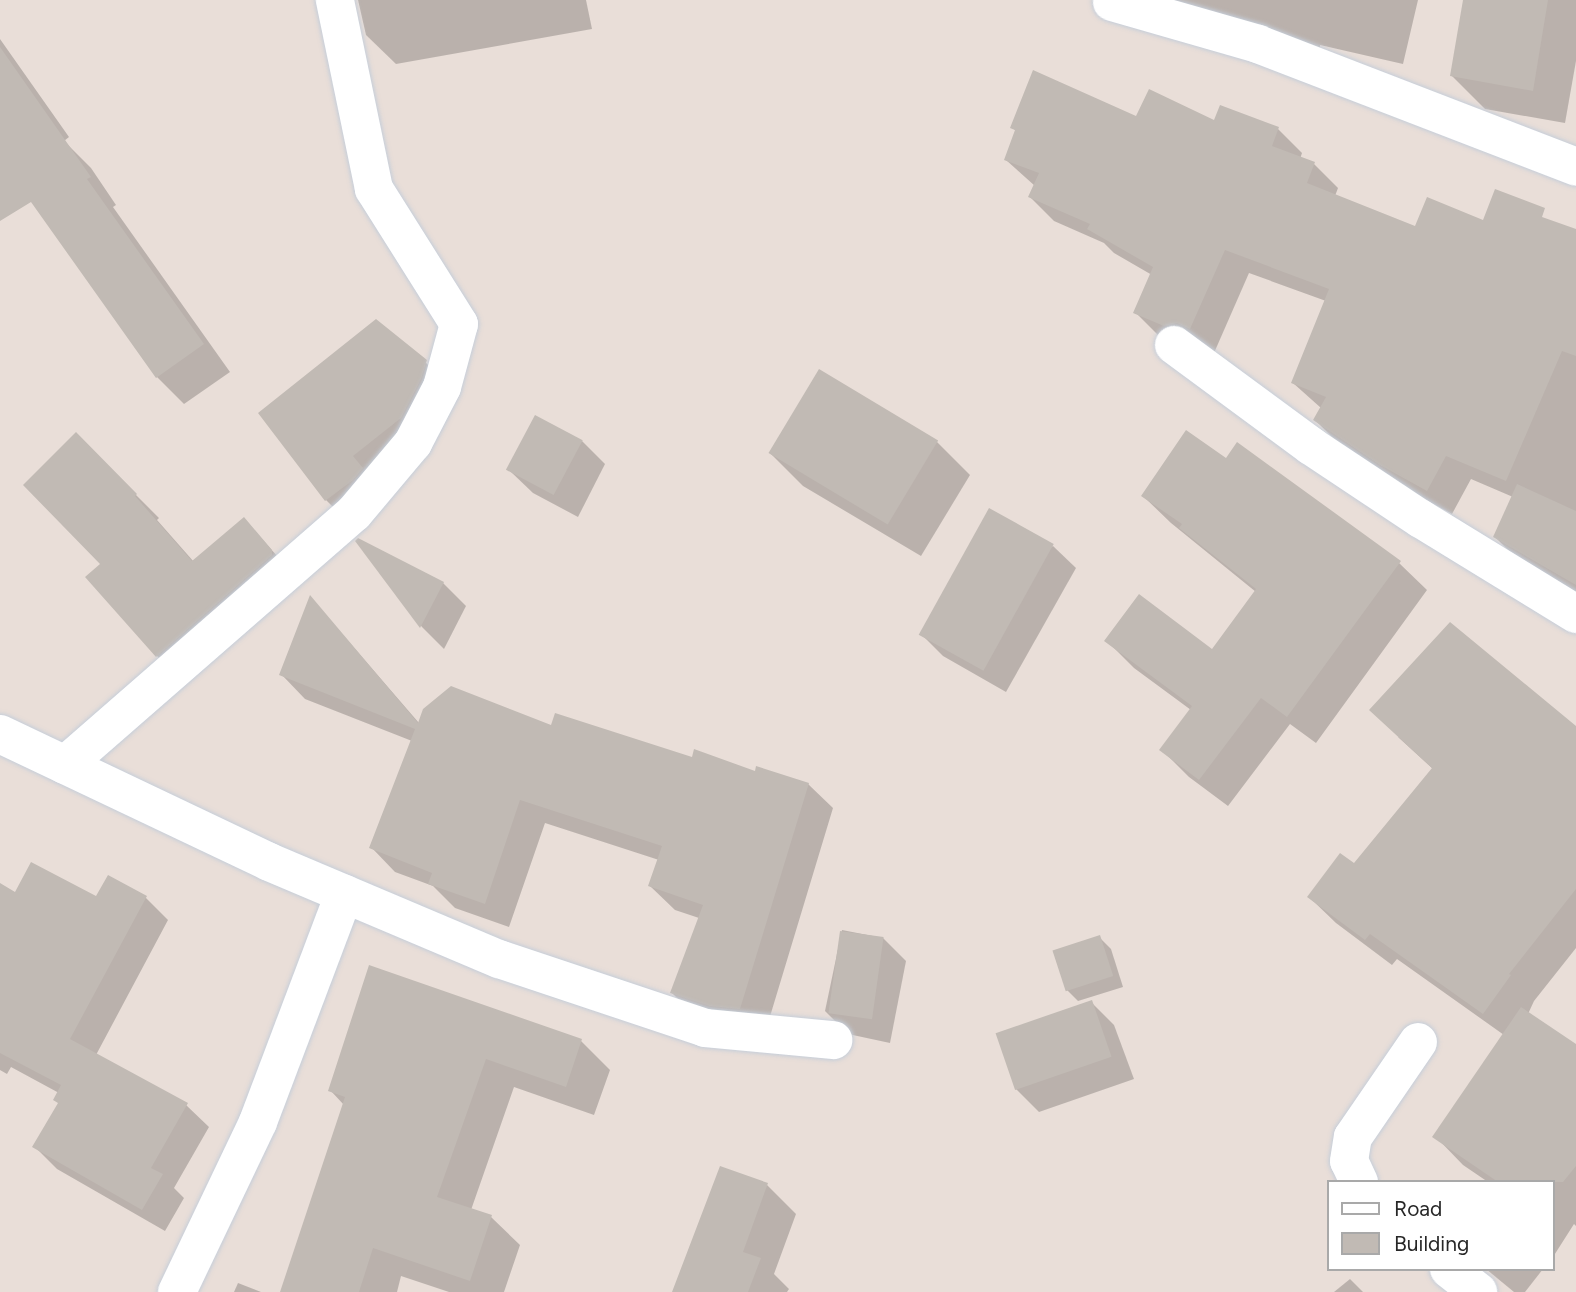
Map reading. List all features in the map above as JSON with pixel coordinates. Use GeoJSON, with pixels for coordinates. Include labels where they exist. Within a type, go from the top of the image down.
{"type":"FeatureCollection","features":[{"type":"Feature","properties":{"kind":"street"},"geometry":{"type":"LineString","coordinates":[[65,765],[354,513],[412,443],[442,387],[459,324],[374,189],[335,0]]}},
{"type":"Feature","properties":{"kind":"street"},"geometry":{"type":"LineString","coordinates":[[1112,2],[1258,44],[1576,167]]}},
{"type":"Feature","properties":{"kind":"street"},"geometry":{"type":"LineString","coordinates":[[1174,345],[1333,461],[1576,614]]}},
{"type":"Feature","properties":{"kind":"street"},"geometry":{"type":"LineString","coordinates":[[0,734],[344,894],[499,959],[705,1028],[832,1040]]}},
{"type":"Feature","properties":{"kind":"street"},"geometry":{"type":"LineString","coordinates":[[177,1292],[258,1122],[344,894]]}},
{"type":"Feature","properties":{"kind":"street"},"geometry":{"type":"LineString","coordinates":[[1358,1180],[1349,1161],[1353,1137],[1418,1042]]}},
{"type":"Feature","properties":{"kind":"street"},"geometry":{"type":"LineString","coordinates":[[1452,1271],[1478,1292]]}},
{"type":"Feature","properties":{"kind":"building"},"geometry":{"type":"Polygon","coordinates":[[[1463,0],[1548,0],[1533,91],[1450,76],[1463,0]]]}},
{"type":"Feature","properties":{"kind":"building"},"geometry":{"type":"Polygon","coordinates":[[[0,47],[91,177],[87,179],[204,344],[156,378],[31,202],[0,221],[0,47]]]}},
{"type":"Feature","properties":{"kind":"building"},"geometry":{"type":"Polygon","coordinates":[[[1033,70],[1136,116],[1149,89],[1214,120],[1220,105],[1279,127],[1272,146],[1315,162],[1307,183],[1415,226],[1427,197],[1483,220],[1495,189],[1545,208],[1542,217],[1576,229],[1576,356],[1562,351],[1506,481],[1446,456],[1427,491],[1380,465],[1313,420],[1326,397],[1291,383],[1329,289],[1225,250],[1190,329],[1177,323],[1164,326],[1133,313],[1153,267],[1087,229],[1090,224],[1028,197],[1039,173],[1004,160],[1015,130],[1010,128],[1033,70]]]}},
{"type":"Feature","properties":{"kind":"building"},"geometry":{"type":"Polygon","coordinates":[[[376,319],[427,360],[421,379],[401,418],[353,456],[363,468],[353,480],[325,501],[258,413],[376,319]]]}},
{"type":"Feature","properties":{"kind":"building"},"geometry":{"type":"Polygon","coordinates":[[[819,369],[938,441],[888,525],[769,453],[819,369]]]}},
{"type":"Feature","properties":{"kind":"building"},"geometry":{"type":"Polygon","coordinates":[[[535,415],[583,440],[554,495],[506,470],[535,415]]]}},
{"type":"Feature","properties":{"kind":"building"},"geometry":{"type":"Polygon","coordinates":[[[1186,430],[1226,458],[1237,442],[1401,561],[1287,717],[1261,698],[1199,780],[1159,750],[1192,706],[1104,641],[1139,594],[1212,649],[1256,589],[1179,528],[1182,524],[1141,496],[1186,430]]]}},
{"type":"Feature","properties":{"kind":"building"},"geometry":{"type":"Polygon","coordinates":[[[76,432],[137,494],[135,496],[192,561],[244,517],[272,550],[272,555],[156,657],[85,577],[100,564],[23,485],[76,432]]]}},
{"type":"Feature","properties":{"kind":"building"},"geometry":{"type":"Polygon","coordinates":[[[1517,484],[1576,511],[1576,585],[1493,537],[1517,484]]]}},
{"type":"Feature","properties":{"kind":"building"},"geometry":{"type":"Polygon","coordinates":[[[989,508],[1054,544],[983,671],[919,635],[989,508]]]}},
{"type":"Feature","properties":{"kind":"building"},"geometry":{"type":"Polygon","coordinates":[[[358,538],[444,582],[420,628],[355,541],[358,538]]]}},
{"type":"Feature","properties":{"kind":"building"},"geometry":{"type":"Polygon","coordinates":[[[310,595],[418,723],[423,709],[451,686],[551,725],[555,713],[692,757],[694,749],[755,771],[756,766],[809,783],[740,1009],[710,1006],[670,993],[703,905],[648,886],[662,846],[520,800],[485,904],[428,884],[432,873],[369,848],[415,729],[279,675],[310,595]]]}},
{"type":"Feature","properties":{"kind":"building"},"geometry":{"type":"Polygon","coordinates":[[[1450,622],[1576,726],[1576,889],[1509,974],[1511,975],[1483,1014],[1370,934],[1365,940],[1307,897],[1340,853],[1354,863],[1432,768],[1369,710],[1450,622]]]}},
{"type":"Feature","properties":{"kind":"building"},"geometry":{"type":"Polygon","coordinates":[[[31,862],[96,896],[108,875],[147,896],[70,1039],[188,1103],[151,1168],[163,1174],[142,1210],[32,1147],[58,1103],[53,1100],[61,1085],[0,1053],[0,883],[15,892],[31,862]]]}},
{"type":"Feature","properties":{"kind":"building"},"geometry":{"type":"Polygon","coordinates":[[[840,931],[884,937],[872,1019],[828,1013],[840,931]]]}},
{"type":"Feature","properties":{"kind":"building"},"geometry":{"type":"Polygon","coordinates":[[[1100,935],[1113,976],[1066,991],[1052,950],[1100,935]]]}},
{"type":"Feature","properties":{"kind":"building"},"geometry":{"type":"Polygon","coordinates":[[[369,965],[582,1039],[566,1087],[486,1059],[437,1197],[492,1215],[470,1281],[373,1248],[359,1292],[280,1292],[345,1097],[328,1091],[369,965]]]}},
{"type":"Feature","properties":{"kind":"building"},"geometry":{"type":"Polygon","coordinates":[[[1092,1000],[1112,1057],[1015,1090],[996,1033],[1092,1000]]]}},
{"type":"Feature","properties":{"kind":"building"},"geometry":{"type":"Polygon","coordinates":[[[1521,1007],[1576,1044],[1576,1166],[1563,1182],[1495,1180],[1432,1137],[1521,1007]]]}},
{"type":"Feature","properties":{"kind":"building"},"geometry":{"type":"Polygon","coordinates":[[[720,1166],[768,1183],[743,1252],[761,1258],[748,1292],[672,1292],[720,1166]]]}}]}
